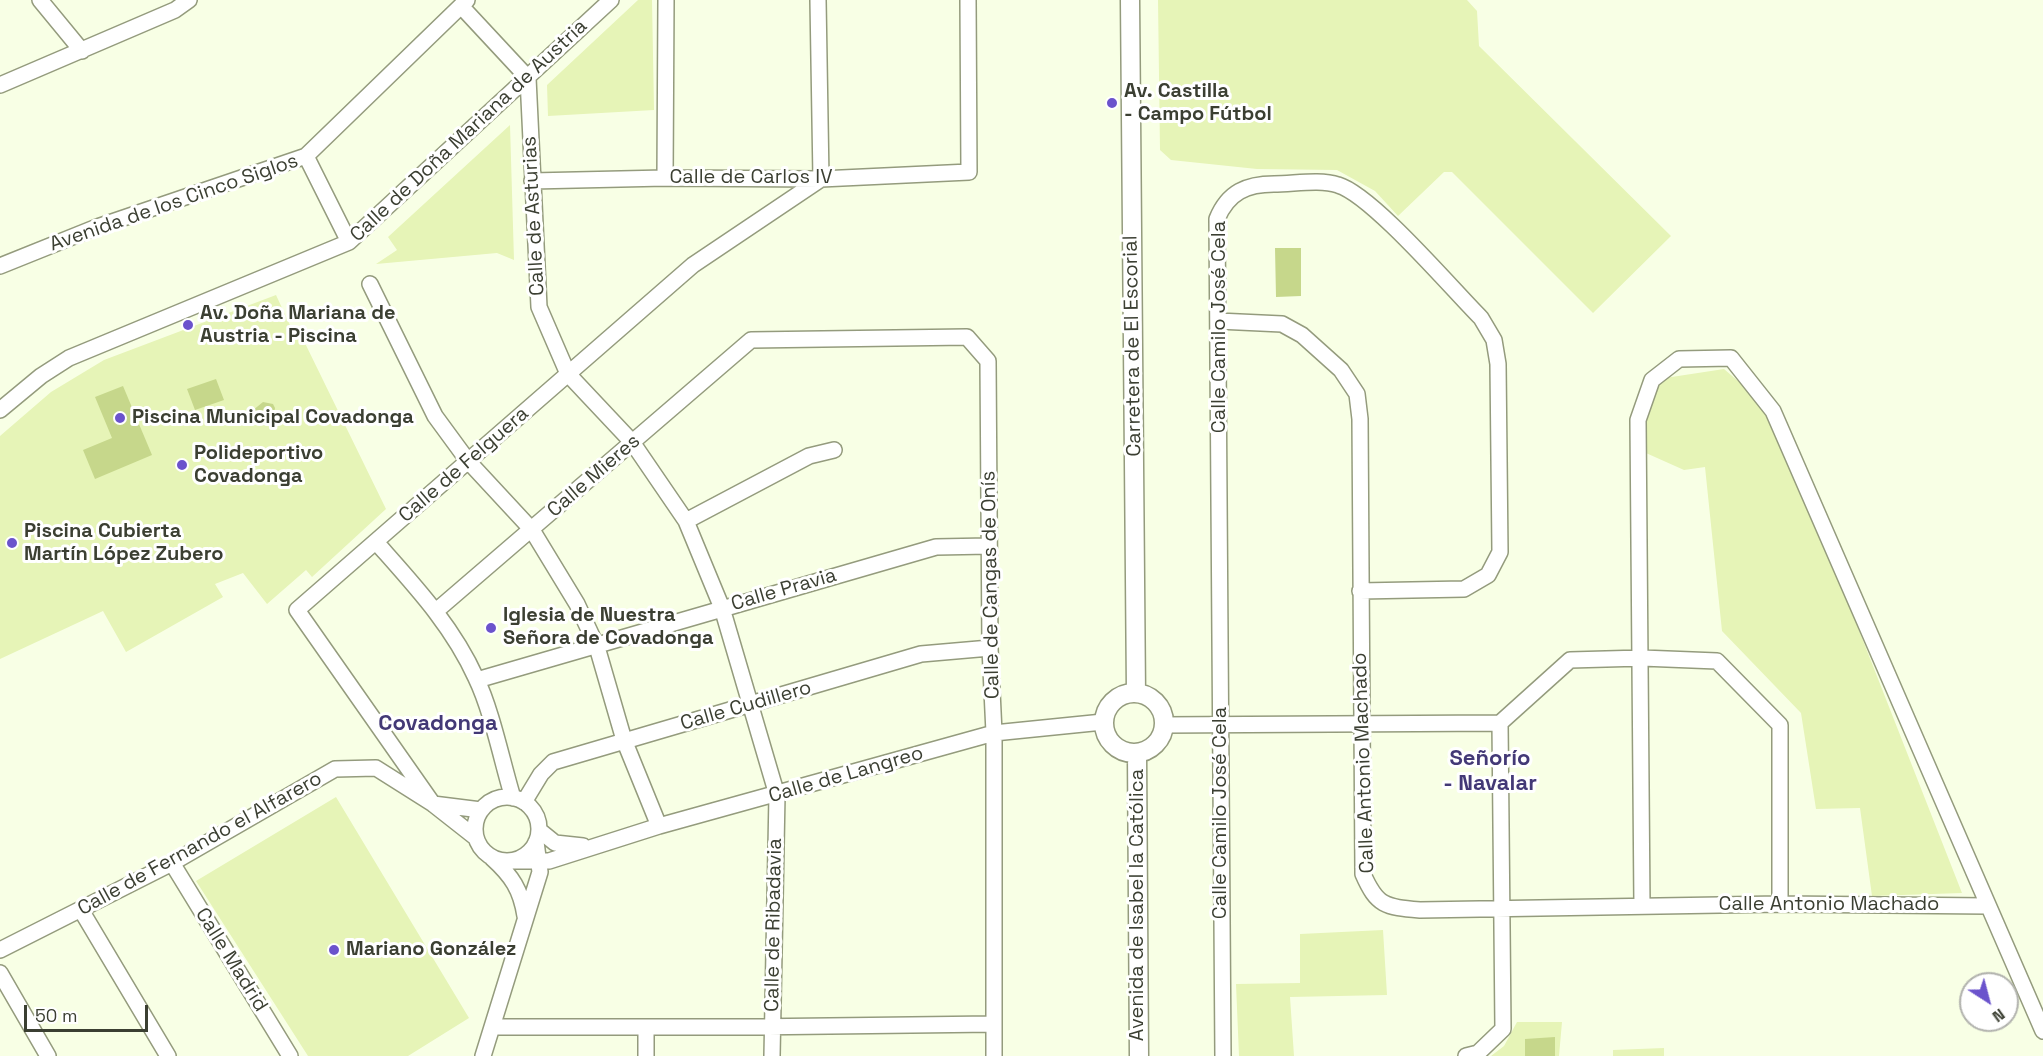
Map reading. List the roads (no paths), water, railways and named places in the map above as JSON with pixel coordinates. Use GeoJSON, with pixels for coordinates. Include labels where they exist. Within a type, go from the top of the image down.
{"type":"FeatureCollection","features":[{"type":"Feature","properties":{"kind":"street"},"geometry":{"type":"LineString","coordinates":[[40,0],[82,51]]}},
{"type":"Feature","properties":{"kind":"street"},"geometry":{"type":"LineString","coordinates":[[0,86],[174,10],[189,0]]}},
{"type":"Feature","properties":{"kind":"street","name":"Calle de Doña Mariana de Austria"},"geometry":{"type":"LineString","coordinates":[[0,410],[41,376],[90,348],[349,242],[611,0]]}},
{"type":"Feature","properties":{"kind":"street"},"geometry":{"type":"LineString","coordinates":[[665,178],[666,0]]}},
{"type":"Feature","properties":{"kind":"street"},"geometry":{"type":"LineString","coordinates":[[818,0],[821,179]]}},
{"type":"Feature","properties":{"kind":"street","name":"Calle de Carlos IV"},"geometry":{"type":"LineString","coordinates":[[532,181],[665,178],[821,179],[969,172],[968,0]]}},
{"type":"Feature","properties":{"kind":"street","name":"Carretera de El Escorial"},"geometry":{"type":"LineString","coordinates":[[1130,0],[1136,693]]}},
{"type":"Feature","properties":{"kind":"street"},"geometry":{"type":"LineString","coordinates":[[464,3],[528,78]]}},
{"type":"Feature","properties":{"kind":"street","name":"Avenida de los Cinco Siglos"},"geometry":{"type":"LineString","coordinates":[[0,266],[97,227],[306,156],[464,3]]}},
{"type":"Feature","properties":{"kind":"street","name":"Calle de Asturias"},"geometry":{"type":"LineString","coordinates":[[528,78],[539,307],[568,375],[632,442],[686,521],[722,608],[777,795]]}},
{"type":"Feature","properties":{"kind":"street"},"geometry":{"type":"LineString","coordinates":[[306,156],[349,242]]}},
{"type":"Feature","properties":{"kind":"street","name":"Calle de Felguera"},"geometry":{"type":"LineString","coordinates":[[433,804],[297,610],[693,265],[821,179]]}},
{"type":"Feature","properties":{"kind":"street","name":"Calle Camilo José Cela"},"geometry":{"type":"LineString","coordinates":[[1223,1056],[1217,219],[1227,200],[1238,191],[1256,184],[1335,184],[1350,189],[1372,208],[1481,318],[1494,340],[1500,404],[1500,552],[1488,575],[1464,589],[1360,591]]}},
{"type":"Feature","properties":{"kind":"street"},"geometry":{"type":"LineString","coordinates":[[370,284],[435,416],[468,461],[532,530],[577,604],[597,647],[624,740],[659,826]]}},
{"type":"Feature","properties":{"kind":"street","name":"Calle Antonio Machado"},"geometry":{"type":"LineString","coordinates":[[1218,321],[1282,324],[1302,335],[1341,370],[1357,394],[1360,419],[1363,874],[1373,896],[1392,907],[1420,910],[1780,904],[1988,906]]}},
{"type":"Feature","properties":{"kind":"street","name":"Calle de Cangas de Onís"},"geometry":{"type":"LineString","coordinates":[[751,340],[967,337],[988,361],[990,648],[994,733],[994,1056]]}},
{"type":"Feature","properties":{"kind":"street","name":"Calle Mieres"},"geometry":{"type":"LineString","coordinates":[[436,610],[751,340]]}},
{"type":"Feature","properties":{"kind":"street"},"geometry":{"type":"LineString","coordinates":[[1642,906],[1642,658],[1638,420],[1652,380],[1679,359],[1731,358],[1773,411],[2043,1031]]}},
{"type":"Feature","properties":{"kind":"street"},"geometry":{"type":"LineString","coordinates":[[686,521],[809,456],[834,450]]}},
{"type":"Feature","properties":{"kind":"street"},"geometry":{"type":"LineString","coordinates":[[376,542],[450,629],[477,680],[518,800],[537,819],[540,872],[536,890],[483,1056]]}},
{"type":"Feature","properties":{"kind":"street","name":"Calle Pravia"},"geometry":{"type":"LineString","coordinates":[[477,680],[936,547],[989,546]]}},
{"type":"Feature","properties":{"kind":"street","name":"Calle Cudillero"},"geometry":{"type":"LineString","coordinates":[[518,800],[553,762],[921,654],[990,648]]}},
{"type":"Feature","properties":{"kind":"street"},"geometry":{"type":"LineString","coordinates":[[1164,725],[1500,723],[1570,660],[1642,658],[1717,661],[1780,725],[1780,904]]}},
{"type":"Feature","properties":{"kind":"street"},"geometry":{"type":"LineString","coordinates":[[1136,693],[1154,700],[1160,707],[1164,725],[1156,744],[1137,753],[1117,748],[1109,741],[1103,722],[1106,710],[1114,700],[1124,694],[1136,693]]}},
{"type":"Feature","properties":{"kind":"street","name":"Calle de Langreo"},"geometry":{"type":"LineString","coordinates":[[592,845],[994,733],[1103,722]]}},
{"type":"Feature","properties":{"kind":"street"},"geometry":{"type":"LineString","coordinates":[[1466,1056],[1478,1053],[1503,1029],[1500,723]]}},
{"type":"Feature","properties":{"kind":"street","name":"Avenida de Isabel la Católica"},"geometry":{"type":"LineString","coordinates":[[1137,753],[1139,1056]]}},
{"type":"Feature","properties":{"kind":"street","name":"Calle de Fernando el Alfarero"},"geometry":{"type":"LineString","coordinates":[[0,950],[172,863],[335,770],[376,768],[433,804],[475,837]]}},
{"type":"Feature","properties":{"kind":"street","name":"Calle de Ribadavia"},"geometry":{"type":"LineString","coordinates":[[772,1056],[777,795]]}},
{"type":"Feature","properties":{"kind":"street"},"geometry":{"type":"LineString","coordinates":[[518,800],[495,799],[481,810],[474,827],[478,845],[509,873],[519,889],[526,919]]}},
{"type":"Feature","properties":{"kind":"street","name":"Calle de Fernando el Alfarero"},"geometry":{"type":"LineString","coordinates":[[433,804],[481,810]]}},
{"type":"Feature","properties":{"kind":"street"},"geometry":{"type":"LineString","coordinates":[[538,836],[555,843],[572,846],[592,845]]}},
{"type":"Feature","properties":{"kind":"street"},"geometry":{"type":"LineString","coordinates":[[509,861],[525,855],[538,836]]}},
{"type":"Feature","properties":{"kind":"street"},"geometry":{"type":"LineString","coordinates":[[492,858],[509,861],[549,861],[592,845]]}},
{"type":"Feature","properties":{"kind":"street"},"geometry":{"type":"LineString","coordinates":[[536,890],[550,867],[567,855]]}},
{"type":"Feature","properties":{"kind":"street","name":"Calle Madrid"},"geometry":{"type":"LineString","coordinates":[[172,863],[286,1055]]}},
{"type":"Feature","properties":{"kind":"street"},"geometry":{"type":"LineString","coordinates":[[81,910],[168,1056]]}},
{"type":"Feature","properties":{"kind":"street"},"geometry":{"type":"LineString","coordinates":[[0,973],[48,1056]]}},
{"type":"Feature","properties":{"kind":"street"},"geometry":{"type":"LineString","coordinates":[[493,1027],[646,1028],[993,1024]]}},
{"type":"Feature","properties":{"kind":"street"},"geometry":{"type":"LineString","coordinates":[[646,1028],[646,1056]]}},
{"type":"Feature","properties":{"kind":"place","name":"Av. Castilla - Campo Fútbol"},"geometry":{"type":"Point","coordinates":[1112,103]}},
{"type":"Feature","properties":{"kind":"place","name":"Av. Doña Mariana de Austria - Piscina"},"geometry":{"type":"Point","coordinates":[188,325]}},
{"type":"Feature","properties":{"kind":"place","name":"Piscina Municipal Covadonga"},"geometry":{"type":"Point","coordinates":[120,418]}},
{"type":"Feature","properties":{"kind":"place","name":"Polideportivo Covadonga"},"geometry":{"type":"Point","coordinates":[182,465]}},
{"type":"Feature","properties":{"kind":"place","name":"Piscina Cubierta Martín López Zubero"},"geometry":{"type":"Point","coordinates":[12,543]}},
{"type":"Feature","properties":{"kind":"place","name":"Iglesia de Nuestra Señora de Covadonga"},"geometry":{"type":"Point","coordinates":[491,628]}},
{"type":"Feature","properties":{"kind":"place","name":"Mariano González"},"geometry":{"type":"Point","coordinates":[334,950]}},
{"type":"Feature","properties":{"kind":"district","name":"Covadonga"},"geometry":{"type":"Point","coordinates":[438,724]}},
{"type":"Feature","properties":{"kind":"district","name":"Señorío - Navalar"},"geometry":{"type":"Point","coordinates":[1490,772]}}]}
